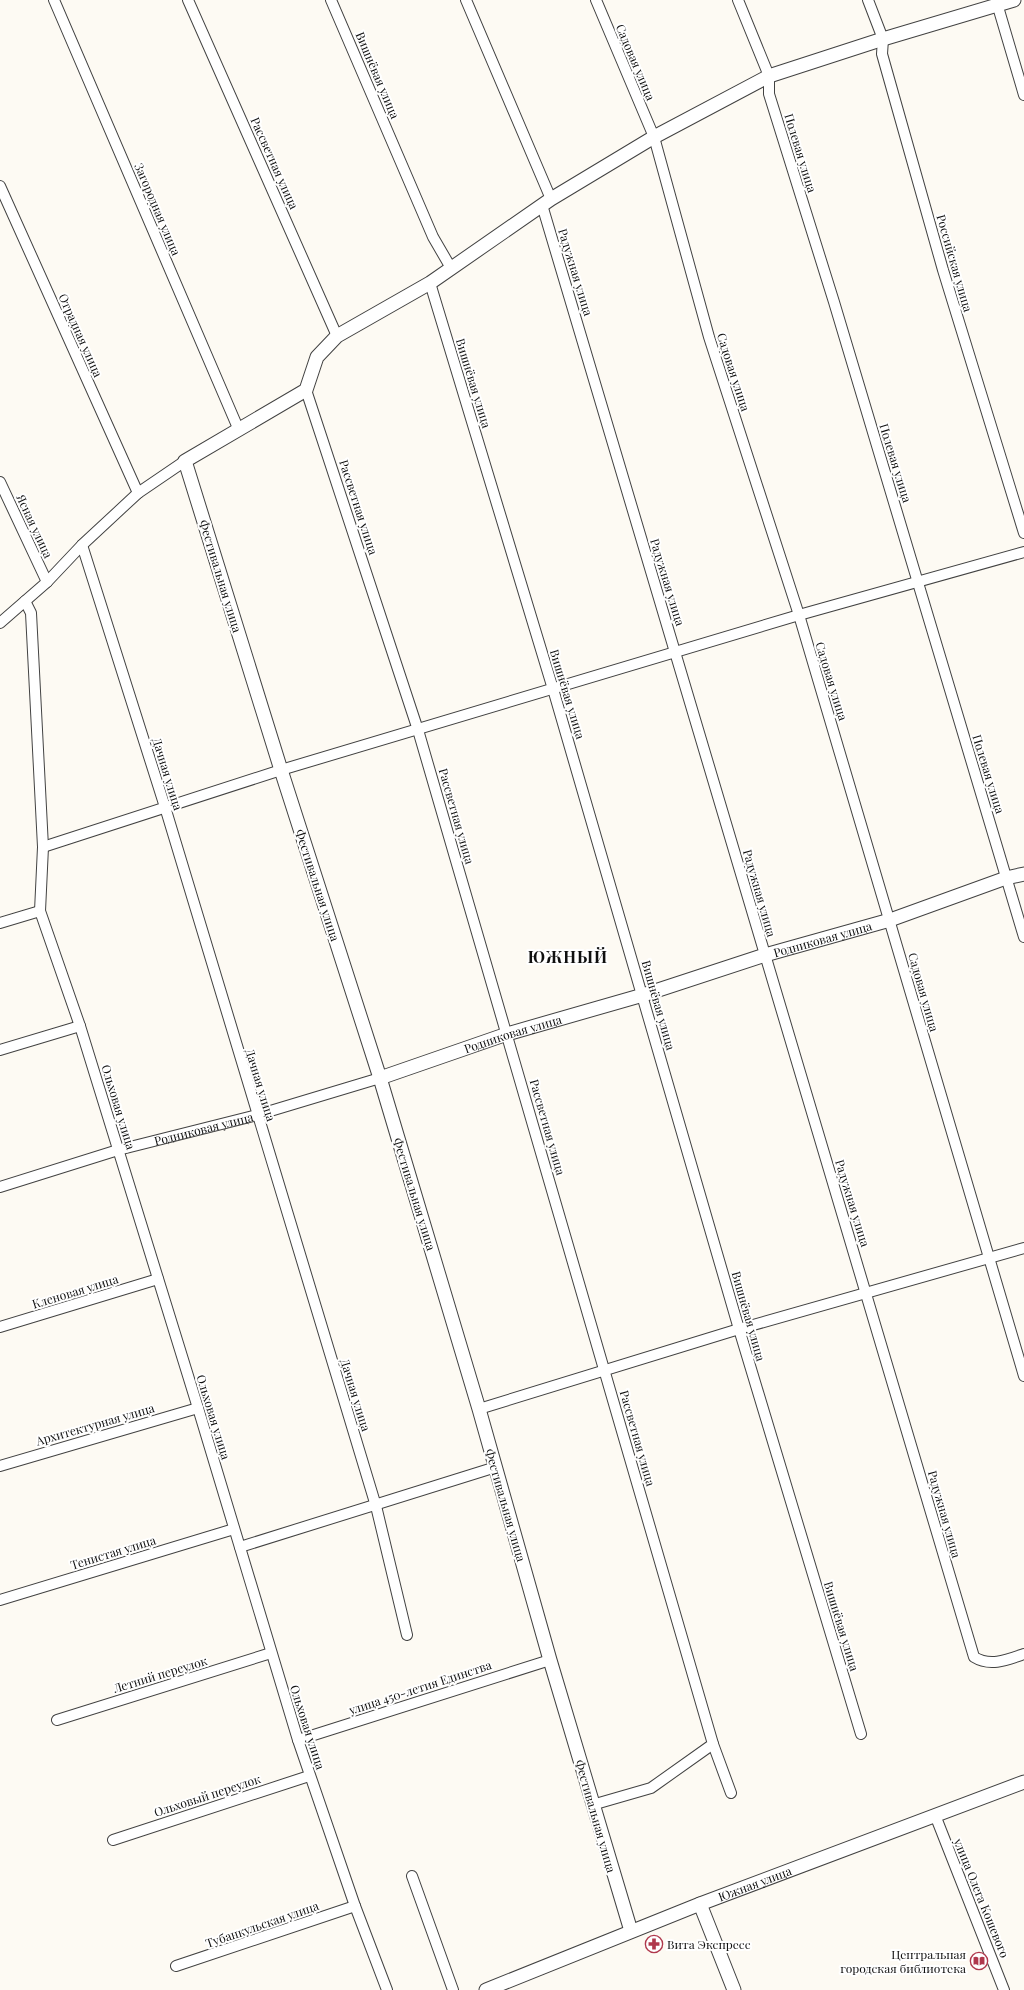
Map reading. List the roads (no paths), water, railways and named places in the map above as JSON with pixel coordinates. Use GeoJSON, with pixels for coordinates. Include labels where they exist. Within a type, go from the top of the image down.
{"type":"FeatureCollection","features":[{"type":"Feature","properties":{"kind":"street","name":"Загородная улица"},"geometry":{"type":"LineString","coordinates":[[54,0],[238,428]]}},
{"type":"Feature","properties":{"kind":"street","name":"Рассветная улица"},"geometry":{"type":"LineString","coordinates":[[188,0],[337,336]]}},
{"type":"Feature","properties":{"kind":"street","name":"Вишнёвая улица"},"geometry":{"type":"LineString","coordinates":[[331,0],[433,236],[450,268]]}},
{"type":"Feature","properties":{"kind":"street","name":"Радужная улица"},"geometry":{"type":"LineString","coordinates":[[466,0],[547,202],[675,653],[974,1657],[981,1662],[990,1663],[1023,1658]]}},
{"type":"Feature","properties":{"kind":"street","name":"Садовая улица"},"geometry":{"type":"LineString","coordinates":[[596,0],[654,137],[709,337],[799,615],[1024,1376]]}},
{"type":"Feature","properties":{"kind":"street","name":"Полевая улица"},"geometry":{"type":"LineString","coordinates":[[738,0],[769,76],[769,94],[834,302],[1024,937]]}},
{"type":"Feature","properties":{"kind":"street","name":"Российская улица"},"geometry":{"type":"LineString","coordinates":[[868,0],[883,39],[882,54],[943,270],[1024,533]]}},
{"type":"Feature","properties":{"kind":"street"},"geometry":{"type":"LineString","coordinates":[[0,623],[47,582],[82,545],[138,493],[185,461],[238,428],[306,390],[317,357],[337,336],[430,282],[547,202],[654,137],[769,76],[997,3],[1014,0]]}},
{"type":"Feature","properties":{"kind":"street"},"geometry":{"type":"LineString","coordinates":[[997,3],[1024,95]]}},
{"type":"Feature","properties":{"kind":"street","name":"Отрадная улица"},"geometry":{"type":"LineString","coordinates":[[0,186],[138,493]]}},
{"type":"Feature","properties":{"kind":"street","name":"Вишнёвая улица"},"geometry":{"type":"LineString","coordinates":[[430,282],[553,689],[739,1329],[861,1734]]}},
{"type":"Feature","properties":{"kind":"street","name":"Рассветная улица"},"geometry":{"type":"LineString","coordinates":[[306,390],[418,730],[713,1744],[731,1793]]}},
{"type":"Feature","properties":{"kind":"street","name":"Фестивальная улица"},"geometry":{"type":"LineString","coordinates":[[185,461],[281,770],[380,1078],[496,1467],[592,1805],[631,1931]]}},
{"type":"Feature","properties":{"kind":"street","name":"Ясная улица"},"geometry":{"type":"LineString","coordinates":[[0,482],[47,582]]}},
{"type":"Feature","properties":{"kind":"street","name":"Дачная улица"},"geometry":{"type":"LineString","coordinates":[[82,545],[165,807],[376,1506],[407,1635]]}},
{"type":"Feature","properties":{"kind":"street"},"geometry":{"type":"LineString","coordinates":[[43,847],[281,770],[799,615],[1024,552]]}},
{"type":"Feature","properties":{"kind":"street","name":"Ольховая улица"},"geometry":{"type":"LineString","coordinates":[[25,602],[31,613],[43,847],[40,910],[80,1026],[198,1408],[298,1740],[355,1906],[387,1990]]}},
{"type":"Feature","properties":{"kind":"street","name":"Родниковая улица"},"geometry":{"type":"LineString","coordinates":[[0,1187],[118,1150],[257,1115],[380,1078],[507,1034],[643,995],[765,955],[890,920],[1006,878],[1024,874]]}},
{"type":"Feature","properties":{"kind":"street"},"geometry":{"type":"LineString","coordinates":[[0,923],[40,910]]}},
{"type":"Feature","properties":{"kind":"street"},"geometry":{"type":"LineString","coordinates":[[0,1050],[80,1026]]}},
{"type":"Feature","properties":{"kind":"street"},"geometry":{"type":"LineString","coordinates":[[479,1409],[739,1329],[1024,1248]]}},
{"type":"Feature","properties":{"kind":"street","name":"Кленовая улица"},"geometry":{"type":"LineString","coordinates":[[0,1327],[158,1279]]}},
{"type":"Feature","properties":{"kind":"street","name":"Архитектурная улица"},"geometry":{"type":"LineString","coordinates":[[0,1466],[198,1408]]}},
{"type":"Feature","properties":{"kind":"street"},"geometry":{"type":"LineString","coordinates":[[240,1547],[376,1506],[496,1467]]}},
{"type":"Feature","properties":{"kind":"street","name":"Тенистая улица"},"geometry":{"type":"LineString","coordinates":[[0,1600],[234,1529]]}},
{"type":"Feature","properties":{"kind":"street","name":"Летний переулок"},"geometry":{"type":"LineString","coordinates":[[57,1720],[271,1653]]}},
{"type":"Feature","properties":{"kind":"street","name":"улица 450-летия Единства"},"geometry":{"type":"LineString","coordinates":[[298,1740],[550,1660]]}},
{"type":"Feature","properties":{"kind":"street"},"geometry":{"type":"LineString","coordinates":[[592,1805],[651,1788],[713,1744]]}},
{"type":"Feature","properties":{"kind":"street","name":"Ольховый переулок"},"geometry":{"type":"LineString","coordinates":[[113,1840],[310,1776]]}},
{"type":"Feature","properties":{"kind":"street","name":"Южная улица"},"geometry":{"type":"LineString","coordinates":[[486,1990],[700,1904],[1024,1782]]}},
{"type":"Feature","properties":{"kind":"street","name":"улица Олега Кошевого"},"geometry":{"type":"LineString","coordinates":[[935,1815],[1004,1990]]}},
{"type":"Feature","properties":{"kind":"street"},"geometry":{"type":"LineString","coordinates":[[412,1876],[453,1990]]}},
{"type":"Feature","properties":{"kind":"street"},"geometry":{"type":"LineString","coordinates":[[700,1904],[734,1990]]}},
{"type":"Feature","properties":{"kind":"street","name":"Тубанкульская улица"},"geometry":{"type":"LineString","coordinates":[[176,1966],[355,1906]]}},
{"type":"Feature","properties":{"kind":"place","name":"Вита Экспресс"},"geometry":{"type":"Point","coordinates":[654,1944]}},
{"type":"Feature","properties":{"kind":"place","name":"Центральная городская библиотека"},"geometry":{"type":"Point","coordinates":[979,1961]}},
{"type":"Feature","properties":{"kind":"district","name":"ЮЖНЫЙ"},"geometry":{"type":"Point","coordinates":[568,956]}}]}
